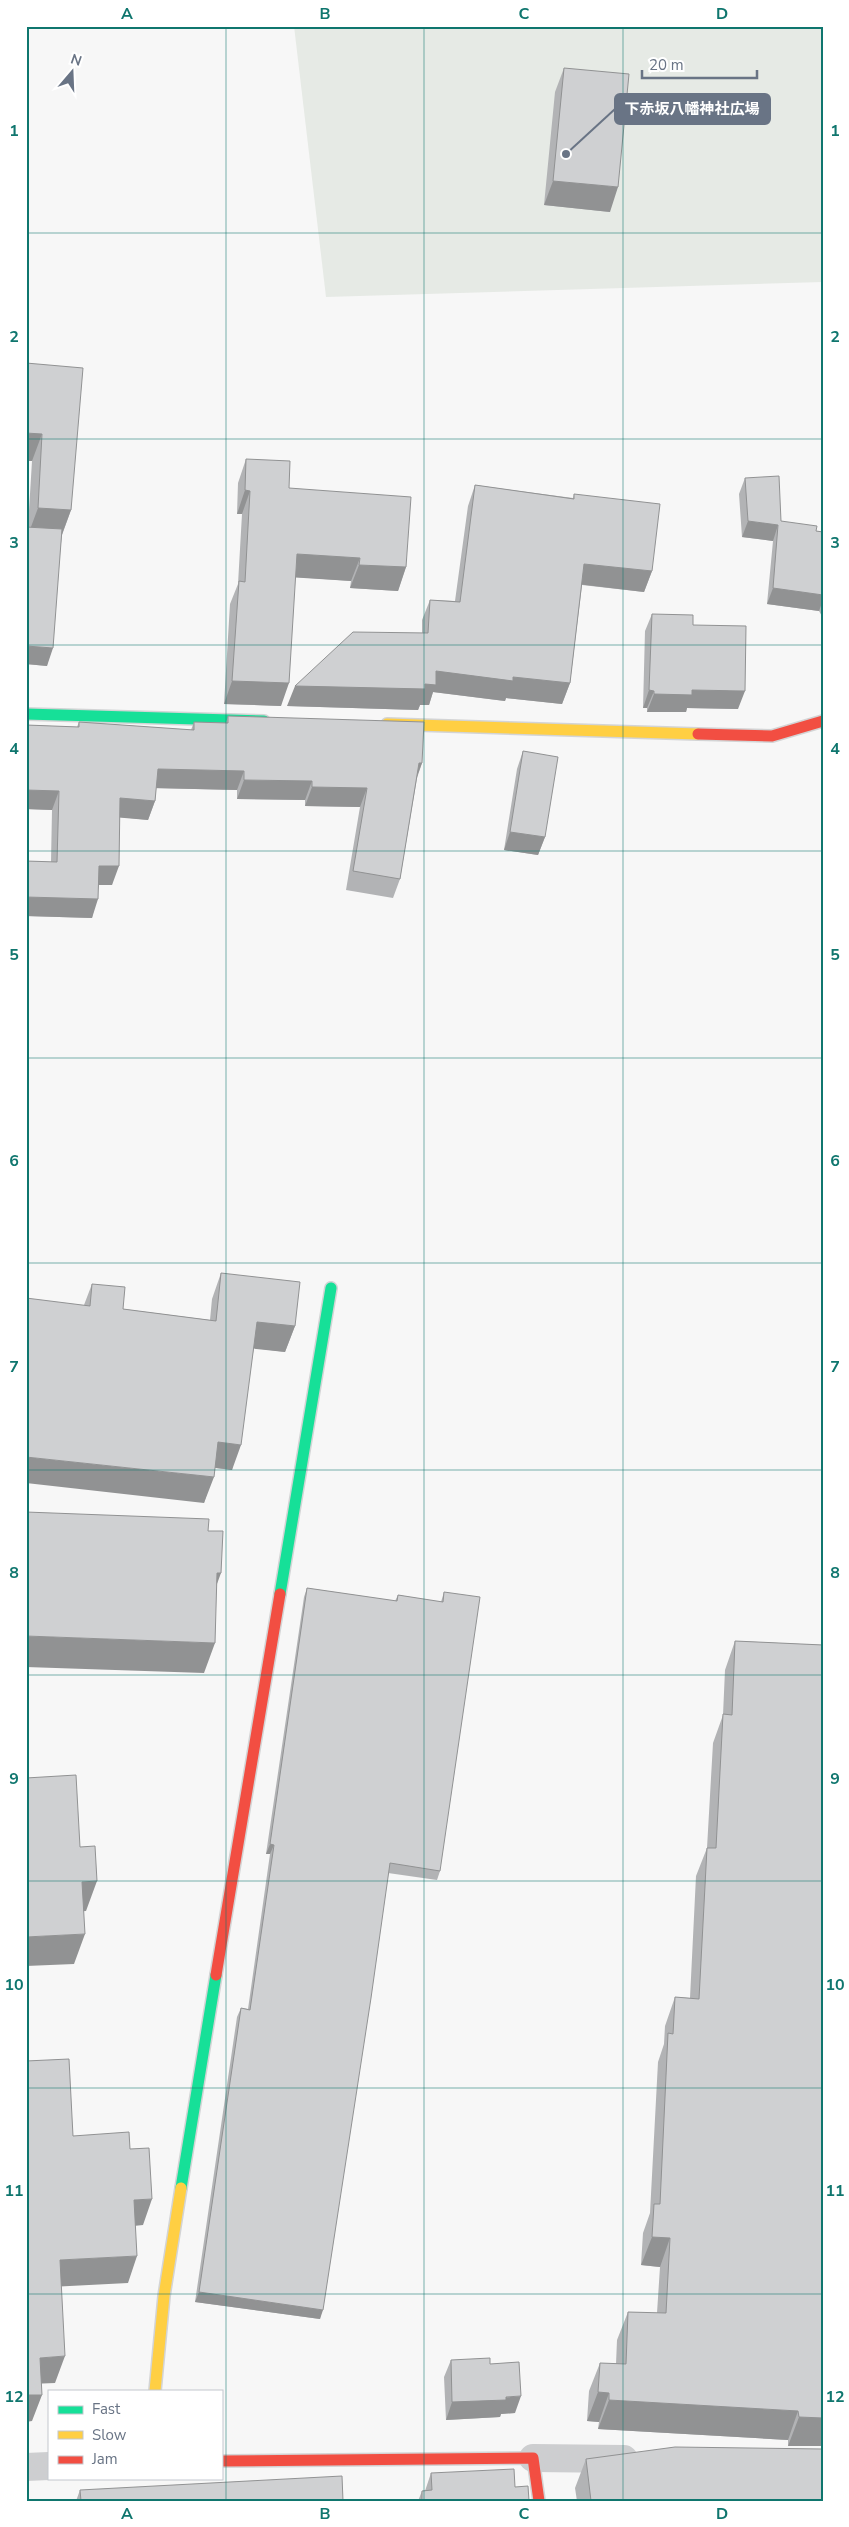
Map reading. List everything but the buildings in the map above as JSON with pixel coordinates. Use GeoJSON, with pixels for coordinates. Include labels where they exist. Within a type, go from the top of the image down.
{"type":"FeatureCollection","features":[{"type":"Feature","properties":{"kind":"street"},"geometry":{"type":"LineString","coordinates":[[26,714],[275,721]]}},
{"type":"Feature","properties":{"kind":"street"},"geometry":{"type":"LineString","coordinates":[[374,724],[772,736],[823,721]]}},
{"type":"Feature","properties":{"kind":"street"},"geometry":{"type":"LineString","coordinates":[[155,2390],[165,2286],[331,1288]]}},
{"type":"Feature","properties":{"kind":"street"},"geometry":{"type":"LineString","coordinates":[[533,2458],[539,2501]]}},
{"type":"Feature","properties":{"kind":"street"},"geometry":{"type":"LineString","coordinates":[[222,2461],[533,2458],[649,2460]]}},
{"type":"Feature","properties":{"kind":"street"},"geometry":{"type":"LineString","coordinates":[[26,2466],[48,2466]]}},
{"type":"Feature","properties":{"kind":"shaded area"},"geometry":{"type":"Polygon","coordinates":[[[294,26],[823,26],[823,282],[326,297],[294,26]]]}},
{"type":"Feature","properties":{"kind":"traffic: fast"},"geometry":{"type":"LineString","coordinates":[[26,714],[264,721]]}},
{"type":"Feature","properties":{"kind":"traffic: fast"},"geometry":{"type":"LineString","coordinates":[[280,1594],[331,1288]]}},
{"type":"Feature","properties":{"kind":"traffic: fast"},"geometry":{"type":"LineString","coordinates":[[181,2188],[216,1975]]}},
{"type":"Feature","properties":{"kind":"traffic: slow"},"geometry":{"type":"LineString","coordinates":[[387,724],[698,734]]}},
{"type":"Feature","properties":{"kind":"traffic: slow"},"geometry":{"type":"LineString","coordinates":[[155,2390],[164,2296],[181,2188]]}},
{"type":"Feature","properties":{"kind":"traffic: jam"},"geometry":{"type":"LineString","coordinates":[[698,734],[772,736],[823,721]]}},
{"type":"Feature","properties":{"kind":"traffic: jam"},"geometry":{"type":"LineString","coordinates":[[216,1975],[280,1594]]}},
{"type":"Feature","properties":{"kind":"traffic: jam"},"geometry":{"type":"LineString","coordinates":[[222,2461],[533,2458],[539,2501]]}},
{"type":"Feature","properties":{"kind":"place","name":"下赤坂八幡神社広場"},"geometry":{"type":"Point","coordinates":[566,154]}}]}
